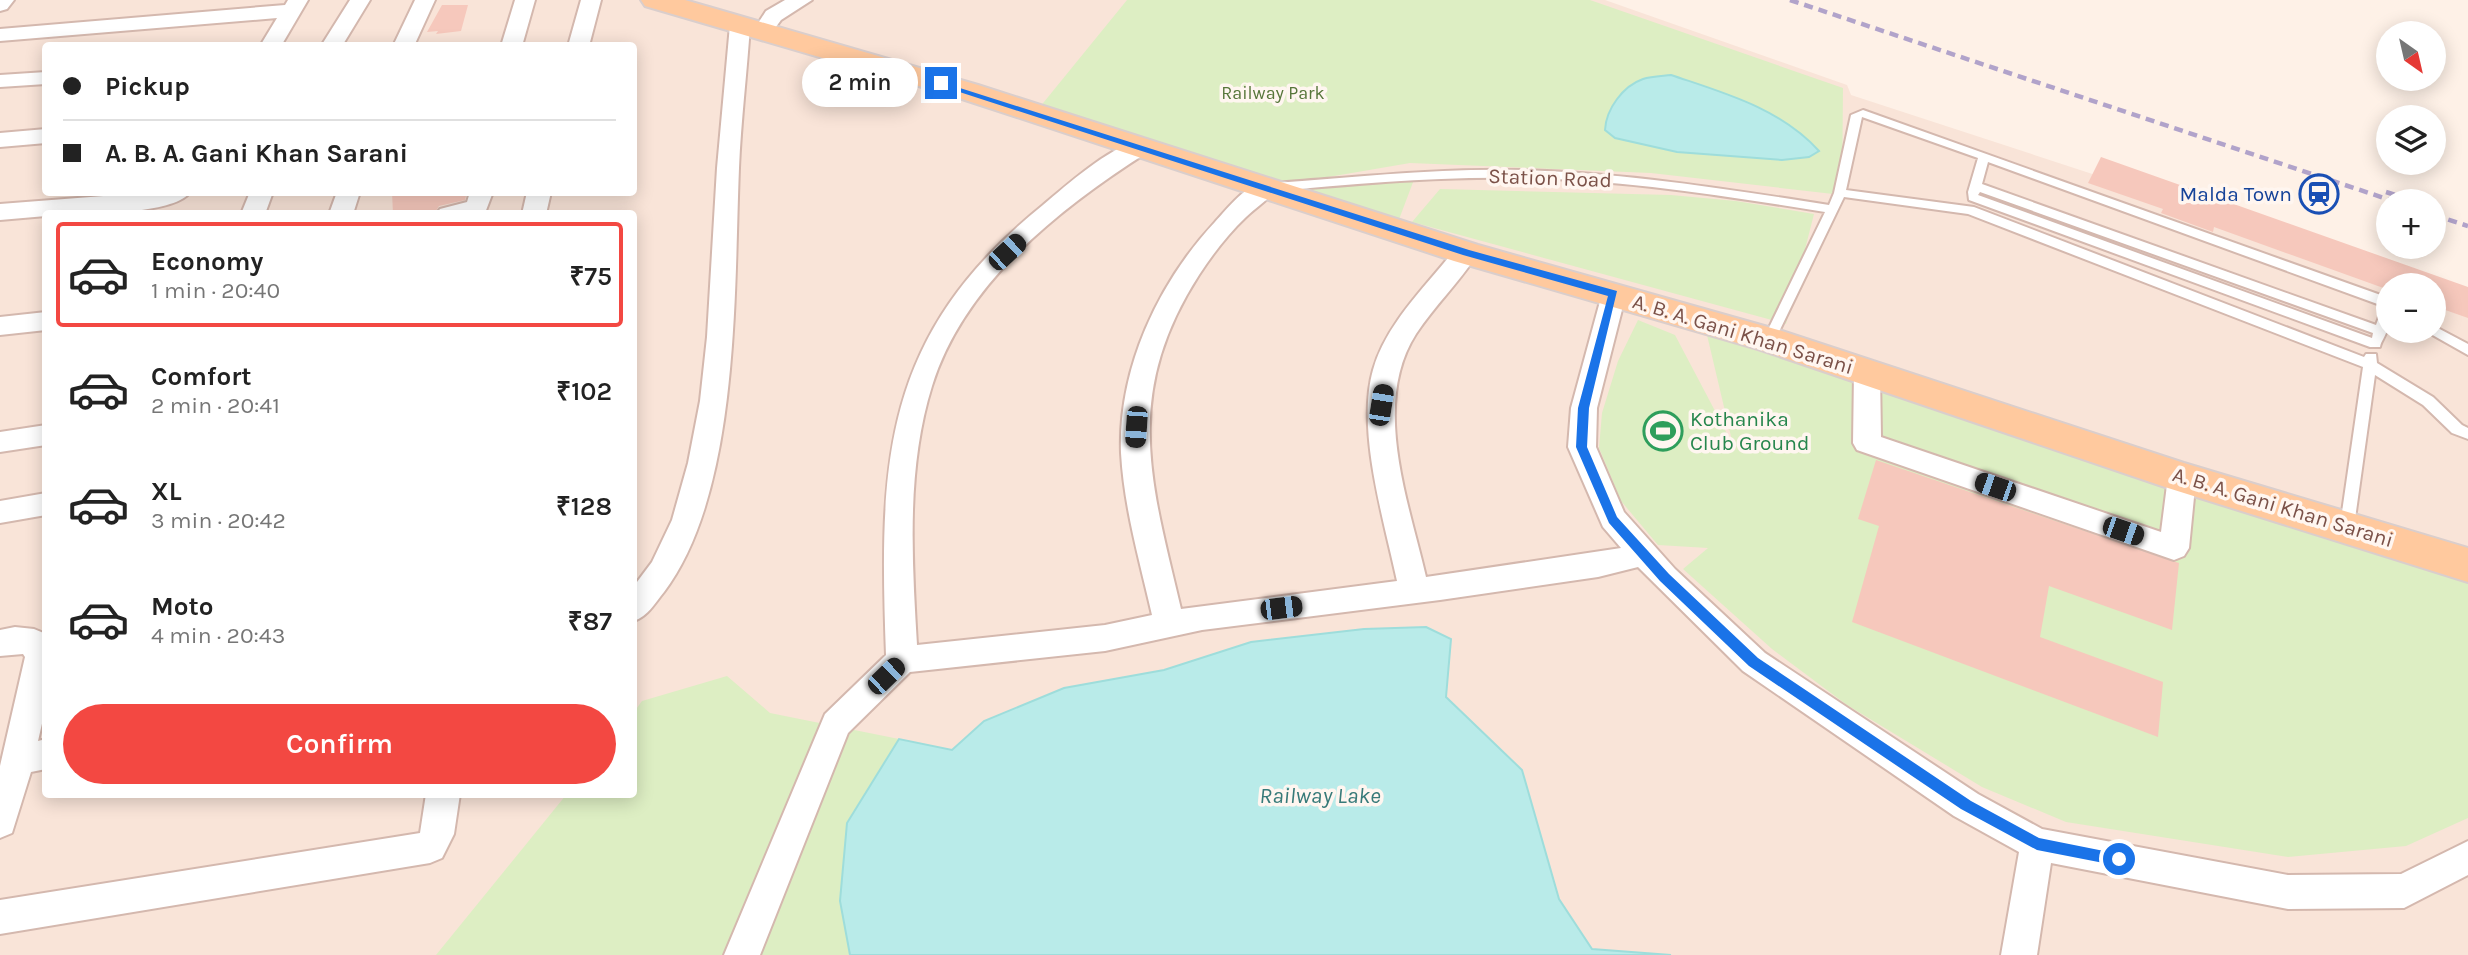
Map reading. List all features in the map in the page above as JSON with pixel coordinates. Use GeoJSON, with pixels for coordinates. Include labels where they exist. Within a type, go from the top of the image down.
{"type":"FeatureCollection","features":[{"type":"Feature","properties":{"kind":"main road","name":"A. B. A. Gani Khan Sarani"},"geometry":{"type":"LineString","coordinates":[[654,0],[967,91],[1466,253],[1769,340],[2182,477],[2468,565]]}},
{"type":"Feature","properties":{"kind":"street"},"geometry":{"type":"LineString","coordinates":[[0,5],[4,0]]}},
{"type":"Feature","properties":{"kind":"street"},"geometry":{"type":"LineString","coordinates":[[334,42],[360,0]]}},
{"type":"Feature","properties":{"kind":"street"},"geometry":{"type":"LineString","coordinates":[[405,42],[425,0]]}},
{"type":"Feature","properties":{"kind":"street"},"geometry":{"type":"LineString","coordinates":[[512,42],[525,0]]}},
{"type":"Feature","properties":{"kind":"street"},"geometry":{"type":"LineString","coordinates":[[580,42],[591,0]]}},
{"type":"Feature","properties":{"kind":"street"},"geometry":{"type":"LineString","coordinates":[[637,605],[666,567],[695,491],[719,361],[730,127],[752,28],[802,0]]}},
{"type":"Feature","properties":{"kind":"street"},"geometry":{"type":"LineString","coordinates":[[0,35],[294,5]]}},
{"type":"Feature","properties":{"kind":"street"},"geometry":{"type":"LineString","coordinates":[[272,42],[294,5]]}},
{"type":"Feature","properties":{"kind":"street"},"geometry":{"type":"LineString","coordinates":[[0,82],[42,78]]}},
{"type":"Feature","properties":{"kind":"street"},"geometry":{"type":"LineString","coordinates":[[0,140],[42,136]]}},
{"type":"Feature","properties":{"kind":"street"},"geometry":{"type":"LineString","coordinates":[[902,660],[897,556],[901,486],[918,385],[953,316],[988,270],[1064,198],[1112,163],[1140,147]]}},
{"type":"Feature","properties":{"kind":"street"},"geometry":{"type":"LineString","coordinates":[[1170,624],[1144,511],[1135,450],[1138,404],[1162,317],[1202,252],[1247,202],[1265,188]]}},
{"type":"Feature","properties":{"kind":"street"},"geometry":{"type":"LineString","coordinates":[[0,212],[155,201],[168,196]]}},
{"type":"Feature","properties":{"kind":"street"},"geometry":{"type":"LineString","coordinates":[[467,210],[477,208],[481,196]]}},
{"type":"Feature","properties":{"kind":"street"},"geometry":{"type":"LineString","coordinates":[[1414,592],[1383,446],[1383,393],[1387,369],[1405,330],[1466,253]]}},
{"type":"Feature","properties":{"kind":"street"},"geometry":{"type":"LineString","coordinates":[[1614,294],[1584,408],[1582,447],[1613,519],[1665,578],[1754,662],[1966,805],[2037,844],[2288,892],[2404,891],[2468,857]]}},
{"type":"Feature","properties":{"kind":"street"},"geometry":{"type":"LineString","coordinates":[[0,326],[42,321]]}},
{"type":"Feature","properties":{"kind":"street"},"geometry":{"type":"LineString","coordinates":[[1867,372],[1867,443],[2174,548],[2182,477]]}},
{"type":"Feature","properties":{"kind":"street"},"geometry":{"type":"LineString","coordinates":[[0,442],[42,436]]}},
{"type":"Feature","properties":{"kind":"street"},"geometry":{"type":"LineString","coordinates":[[0,512],[42,505]]}},
{"type":"Feature","properties":{"kind":"street"},"geometry":{"type":"LineString","coordinates":[[742,955],[836,724],[902,660],[1105,638],[1202,617],[1414,592],[1598,565],[1644,554]]}},
{"type":"Feature","properties":{"kind":"street"},"geometry":{"type":"LineString","coordinates":[[0,643],[15,640],[34,642],[40,657],[32,757],[0,822]]}},
{"type":"Feature","properties":{"kind":"street"},"geometry":{"type":"LineString","coordinates":[[0,917],[430,846],[437,834],[442,798]]}},
{"type":"Feature","properties":{"kind":"street"},"geometry":{"type":"LineString","coordinates":[[2019,955],[2037,844]]}},
{"type":"Feature","properties":{"kind":"lane"},"geometry":{"type":"LineString","coordinates":[[1769,340],[1840,193],[1857,115],[1860,113],[2376,299]]}},
{"type":"Feature","properties":{"kind":"lane"},"geometry":{"type":"LineString","coordinates":[[1973,198],[1984,157]]}},
{"type":"Feature","properties":{"kind":"lane","name":"Station Road"},"geometry":{"type":"LineString","coordinates":[[1265,188],[1415,177],[1524,174],[1656,182],[1832,209]]}},
{"type":"Feature","properties":{"kind":"lane"},"geometry":{"type":"LineString","coordinates":[[1840,193],[1973,198],[2376,337]]}},
{"type":"Feature","properties":{"kind":"lane"},"geometry":{"type":"LineString","coordinates":[[1973,198],[2368,364],[2428,401],[2457,429],[2468,434]]}},
{"type":"Feature","properties":{"kind":"lane"},"geometry":{"type":"LineString","coordinates":[[2446,337],[2468,350]]}},
{"type":"Feature","properties":{"kind":"lane"},"geometry":{"type":"LineString","coordinates":[[2347,526],[2368,364],[2376,343]]}},
{"type":"Feature","properties":{"kind":"shaded area"},"geometry":{"type":"Polygon","coordinates":[[[0,0],[1605,0],[1847,85],[1851,95],[2395,273],[2376,273],[2376,343],[2446,343],[2446,290],[2468,297],[2468,955],[0,955],[0,0]]]}},
{"type":"Feature","properties":{"kind":"green space","name":"Railway Park"},"geometry":{"type":"Polygon","coordinates":[[[1127,0],[1590,0],[1843,88],[1842,195],[1651,173],[1410,163],[1276,186],[1415,177],[1395,230],[1035,113],[1127,0]]]}},
{"type":"Feature","properties":{"kind":"green space"},"geometry":{"type":"Polygon","coordinates":[[[1440,189],[1671,195],[1736,201],[1814,214],[1786,324],[1412,222],[1440,189]]]}},
{"type":"Feature","properties":{"kind":"green space"},"geometry":{"type":"Polygon","coordinates":[[[1638,320],[1675,335],[1733,445],[1707,335],[2468,576],[2468,818],[2406,846],[2288,857],[2066,822],[1982,787],[1847,705],[1772,649],[1683,569],[1708,548],[1658,545],[1621,501],[1599,448],[1602,413],[1618,361],[1638,320]]]}},
{"type":"Feature","properties":{"kind":"green space"},"geometry":{"type":"Polygon","coordinates":[[[727,676],[770,713],[899,739],[847,823],[840,901],[850,955],[436,955],[564,798],[637,798],[637,708],[642,701],[727,676]]]}},
{"type":"Feature","properties":{"kind":"water"},"geometry":{"type":"Polygon","coordinates":[[[1671,75],[1731,96],[1769,113],[1804,136],[1819,151],[1809,157],[1782,160],[1677,152],[1615,138],[1605,130],[1612,106],[1629,87],[1646,78],[1671,75]]]}},
{"type":"Feature","properties":{"kind":"water","name":"Railway Lake"},"geometry":{"type":"Polygon","coordinates":[[[1426,627],[1451,639],[1446,697],[1522,770],[1559,899],[1592,949],[1671,955],[850,955],[840,901],[847,823],[899,739],[952,750],[984,721],[1064,688],[1164,670],[1251,642],[1364,629],[1426,627]]]}},
{"type":"Feature","properties":{"kind":"building"},"geometry":{"type":"Polygon","coordinates":[[[442,5],[468,5],[461,31],[436,34],[438,31],[427,32],[442,5]]]}},
{"type":"Feature","properties":{"kind":"building","name":"Malda Town"},"geometry":{"type":"Polygon","coordinates":[[[2101,157],[2376,254],[2376,259],[2389,259],[2428,273],[2376,273],[2376,285],[2214,227],[2213,232],[2161,213],[2163,209],[2088,183],[2101,157]]]}},
{"type":"Feature","properties":{"kind":"building"},"geometry":{"type":"Polygon","coordinates":[[[392,196],[466,196],[465,200],[439,206],[436,210],[393,210],[392,196]]]}},
{"type":"Feature","properties":{"kind":"building","name":"Malda Town"},"geometry":{"type":"Polygon","coordinates":[[[2446,279],[2468,287],[2468,318],[2446,310],[2446,279]]]}},
{"type":"Feature","properties":{"kind":"building"},"geometry":{"type":"Polygon","coordinates":[[[1876,460],[2179,563],[2172,630],[2049,586],[2040,637],[2163,682],[2158,737],[1852,622],[1879,526],[1858,519],[1876,460]]]}},
{"type":"Feature","properties":{"kind":"railway"},"geometry":{"type":"LineString","coordinates":[[1790,0],[2376,195]]}},
{"type":"Feature","properties":{"kind":"railway"},"geometry":{"type":"LineString","coordinates":[[2446,219],[2468,226]]}},
{"type":"Feature","properties":{"kind":"place","name":"Malda Town"},"geometry":{"type":"Point","coordinates":[2319,194]}},
{"type":"Feature","properties":{"kind":"place","name":"Kothanika Club Ground"},"geometry":{"type":"Point","coordinates":[1663,431]}},
{"type":"Feature","properties":{"kind":"route"},"geometry":{"type":"LineString","coordinates":[[941,83],[1466,253],[1614,294],[1584,408],[1582,447],[1613,519],[1665,578],[1754,662],[1966,805],[2037,844],[2119,859]]}}]}
